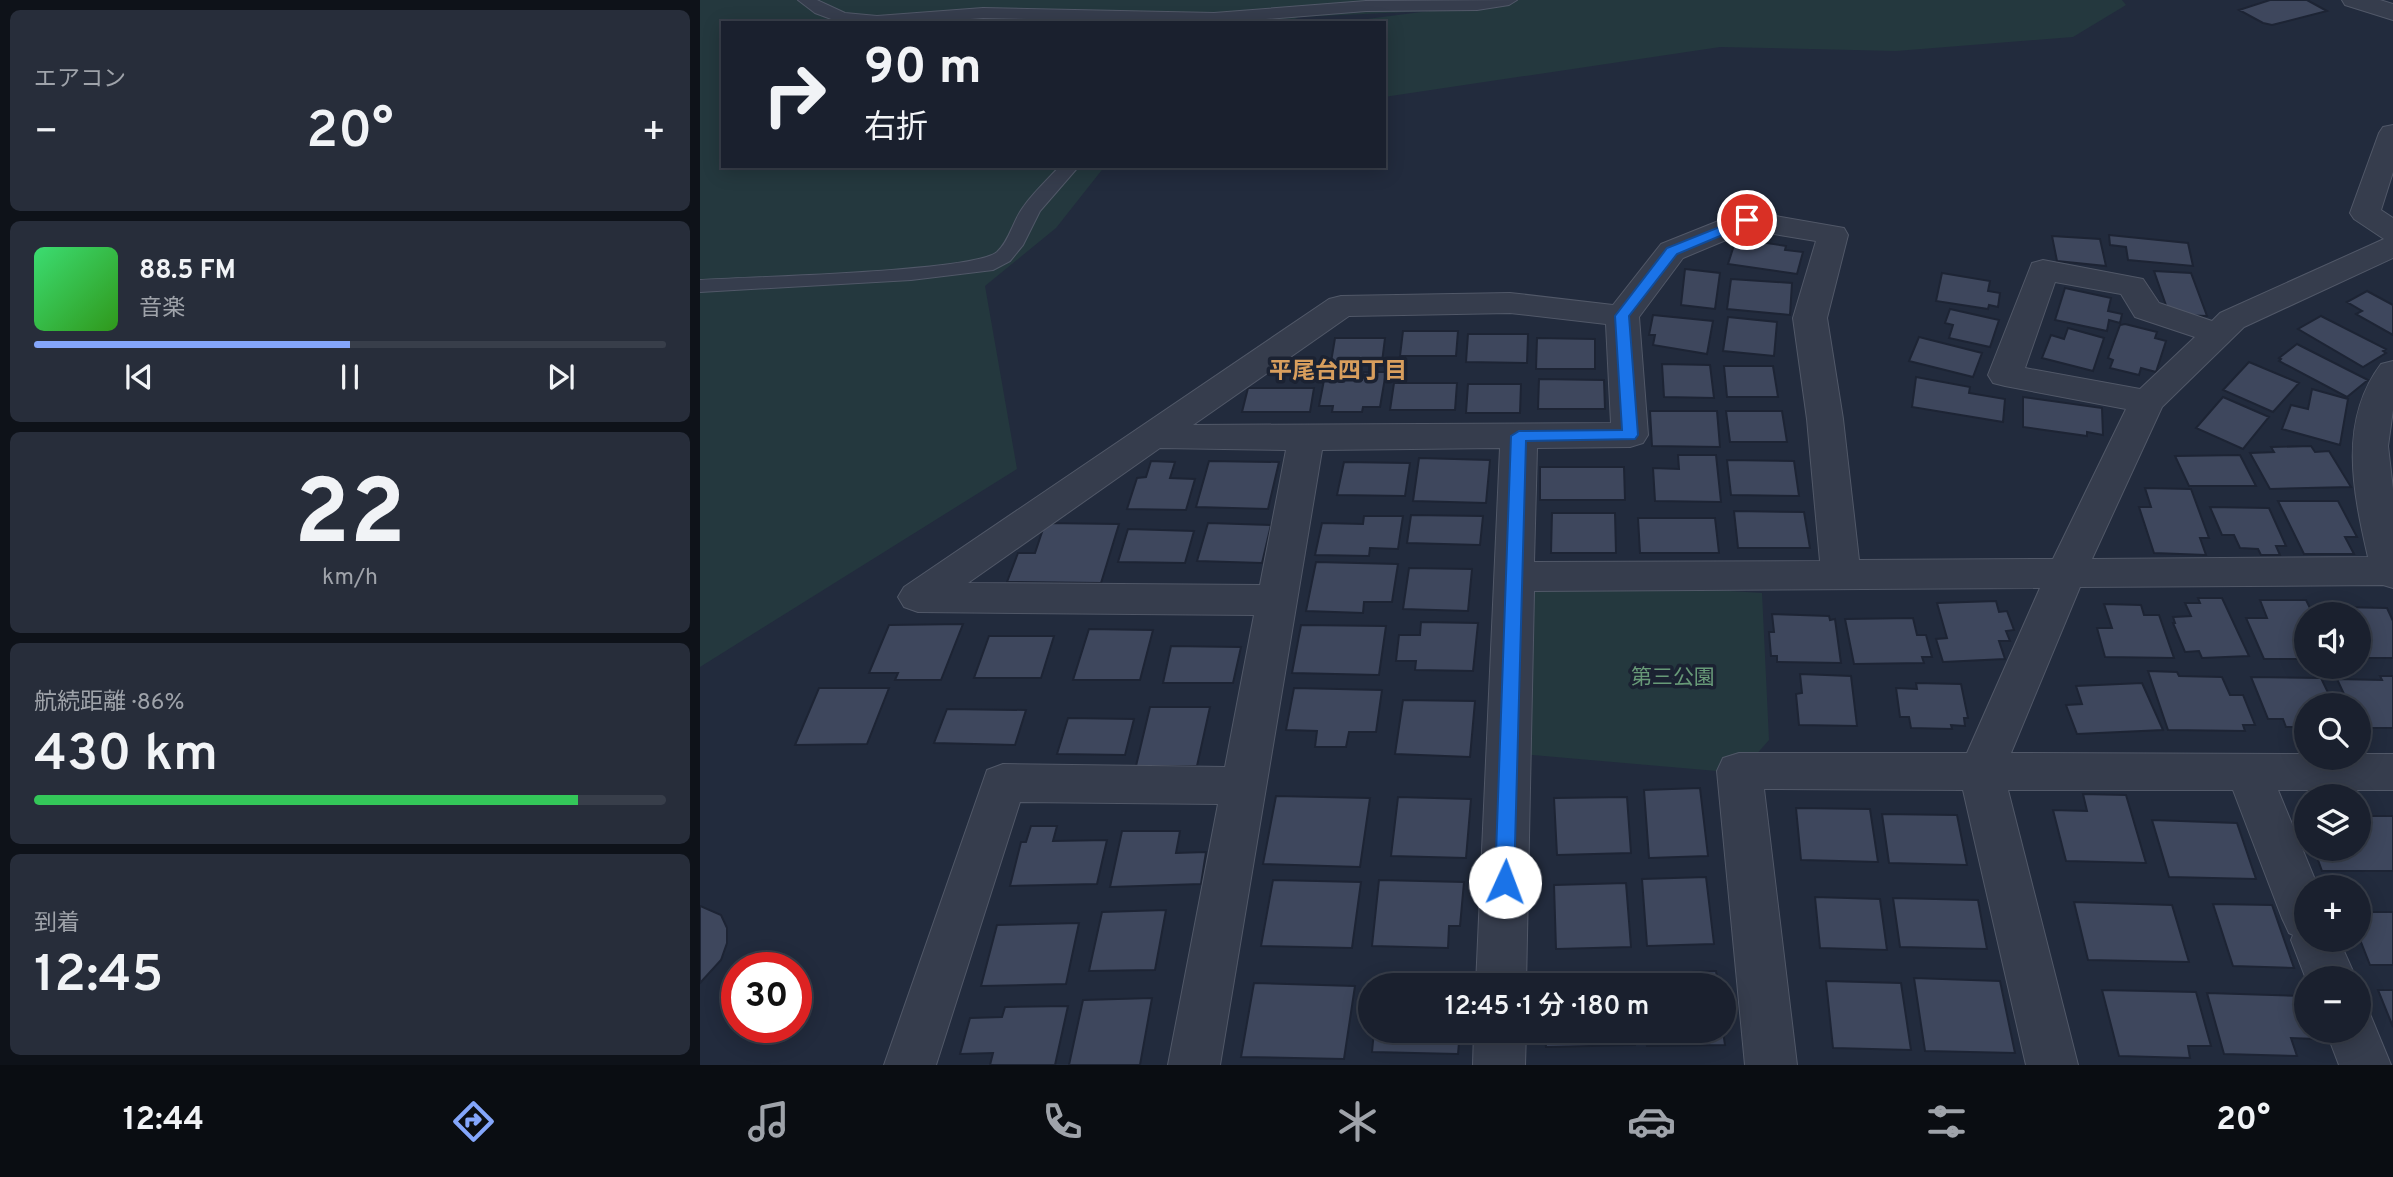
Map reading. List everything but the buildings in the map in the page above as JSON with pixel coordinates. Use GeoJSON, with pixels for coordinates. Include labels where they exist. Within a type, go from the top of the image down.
{"type":"FeatureCollection","features":[{"type":"Feature","properties":{"kind":"street"},"geometry":{"type":"LineString","coordinates":[[2354,0],[2393,12]]}},
{"type":"Feature","properties":{"kind":"street"},"geometry":{"type":"LineString","coordinates":[[2393,133],[2365,213],[2393,232]]}},
{"type":"Feature","properties":{"kind":"street"},"geometry":{"type":"LineString","coordinates":[[1153,436],[1306,439],[1630,435],[1622,316],[1672,251],[1747,220],[1832,235],[1810,318],[1825,419],[1841,575]]}},
{"type":"Feature","properties":{"kind":"street"},"geometry":{"type":"LineString","coordinates":[[2052,1065],[1981,771],[2066,573],[2147,402],[2232,320],[2393,246]]}},
{"type":"Feature","properties":{"kind":"street"},"geometry":{"type":"LineString","coordinates":[[2147,402],[2006,375],[2043,270],[2132,286],[2147,310],[2218,334]]}},
{"type":"Feature","properties":{"kind":"street"},"geometry":{"type":"LineString","coordinates":[[1278,600],[918,597],[1341,306],[1510,303],[1622,316]]}},
{"type":"Feature","properties":{"kind":"street"},"geometry":{"type":"LineString","coordinates":[[1514,578],[2392,572],[2375,492],[2370,432],[2386,379],[2393,372]]}},
{"type":"Feature","properties":{"kind":"street"},"geometry":{"type":"LineString","coordinates":[[1502,973],[1519,436]]}},
{"type":"Feature","properties":{"kind":"street"},"geometry":{"type":"LineString","coordinates":[[1194,1065],[1306,439]]}},
{"type":"Feature","properties":{"kind":"street"},"geometry":{"type":"LineString","coordinates":[[1771,1065],[1740,771],[2393,772]]}},
{"type":"Feature","properties":{"kind":"street"},"geometry":{"type":"LineString","coordinates":[[2248,772],[2294,888]]}},
{"type":"Feature","properties":{"kind":"street"},"geometry":{"type":"LineString","coordinates":[[910,1065],[1003,783],[1245,786]]}},
{"type":"Feature","properties":{"kind":"street"},"geometry":{"type":"LineString","coordinates":[[1499,1065],[1500,1043]]}},
{"type":"Feature","properties":{"kind":"street"},"geometry":{"type":"LineString","coordinates":[[2357,1043],[2365,1065]]}},
{"type":"Feature","properties":{"kind":"lane"},"geometry":{"type":"LineString","coordinates":[[806,0],[831,14],[861,20],[983,13],[1157,18],[1258,15],[1366,6],[1477,5],[1509,0]]}},
{"type":"Feature","properties":{"kind":"lane"},"geometry":{"type":"LineString","coordinates":[[1244,21],[1258,15]]}},
{"type":"Feature","properties":{"kind":"lane"},"geometry":{"type":"LineString","coordinates":[[700,286],[922,273],[986,266],[1003,257],[1013,246],[1031,209],[1068,168]]}},
{"type":"Feature","properties":{"kind":"green space"},"geometry":{"type":"Polygon","coordinates":[[[700,0],[2122,0],[2126,5],[2073,37],[1896,51],[1720,47],[1386,97],[1386,21],[1352,21],[1429,11],[1299,17],[1291,21],[721,21],[721,168],[1103,168],[1056,228],[985,286],[1017,469],[700,667],[700,0]]]}},
{"type":"Feature","properties":{"kind":"green space","name":"第三公園"},"geometry":{"type":"Polygon","coordinates":[[[1514,577],[1762,593],[1769,740],[1740,773],[1509,753],[1514,577]]]}},
{"type":"Feature","properties":{"kind":"district","name":"平尾台四丁目"},"geometry":{"type":"Point","coordinates":[1338,370]}},
{"type":"Feature","properties":{"kind":"route"},"geometry":{"type":"LineString","coordinates":[[1505,882],[1519,436],[1630,435],[1622,316],[1672,251],[1747,220]]}}]}
